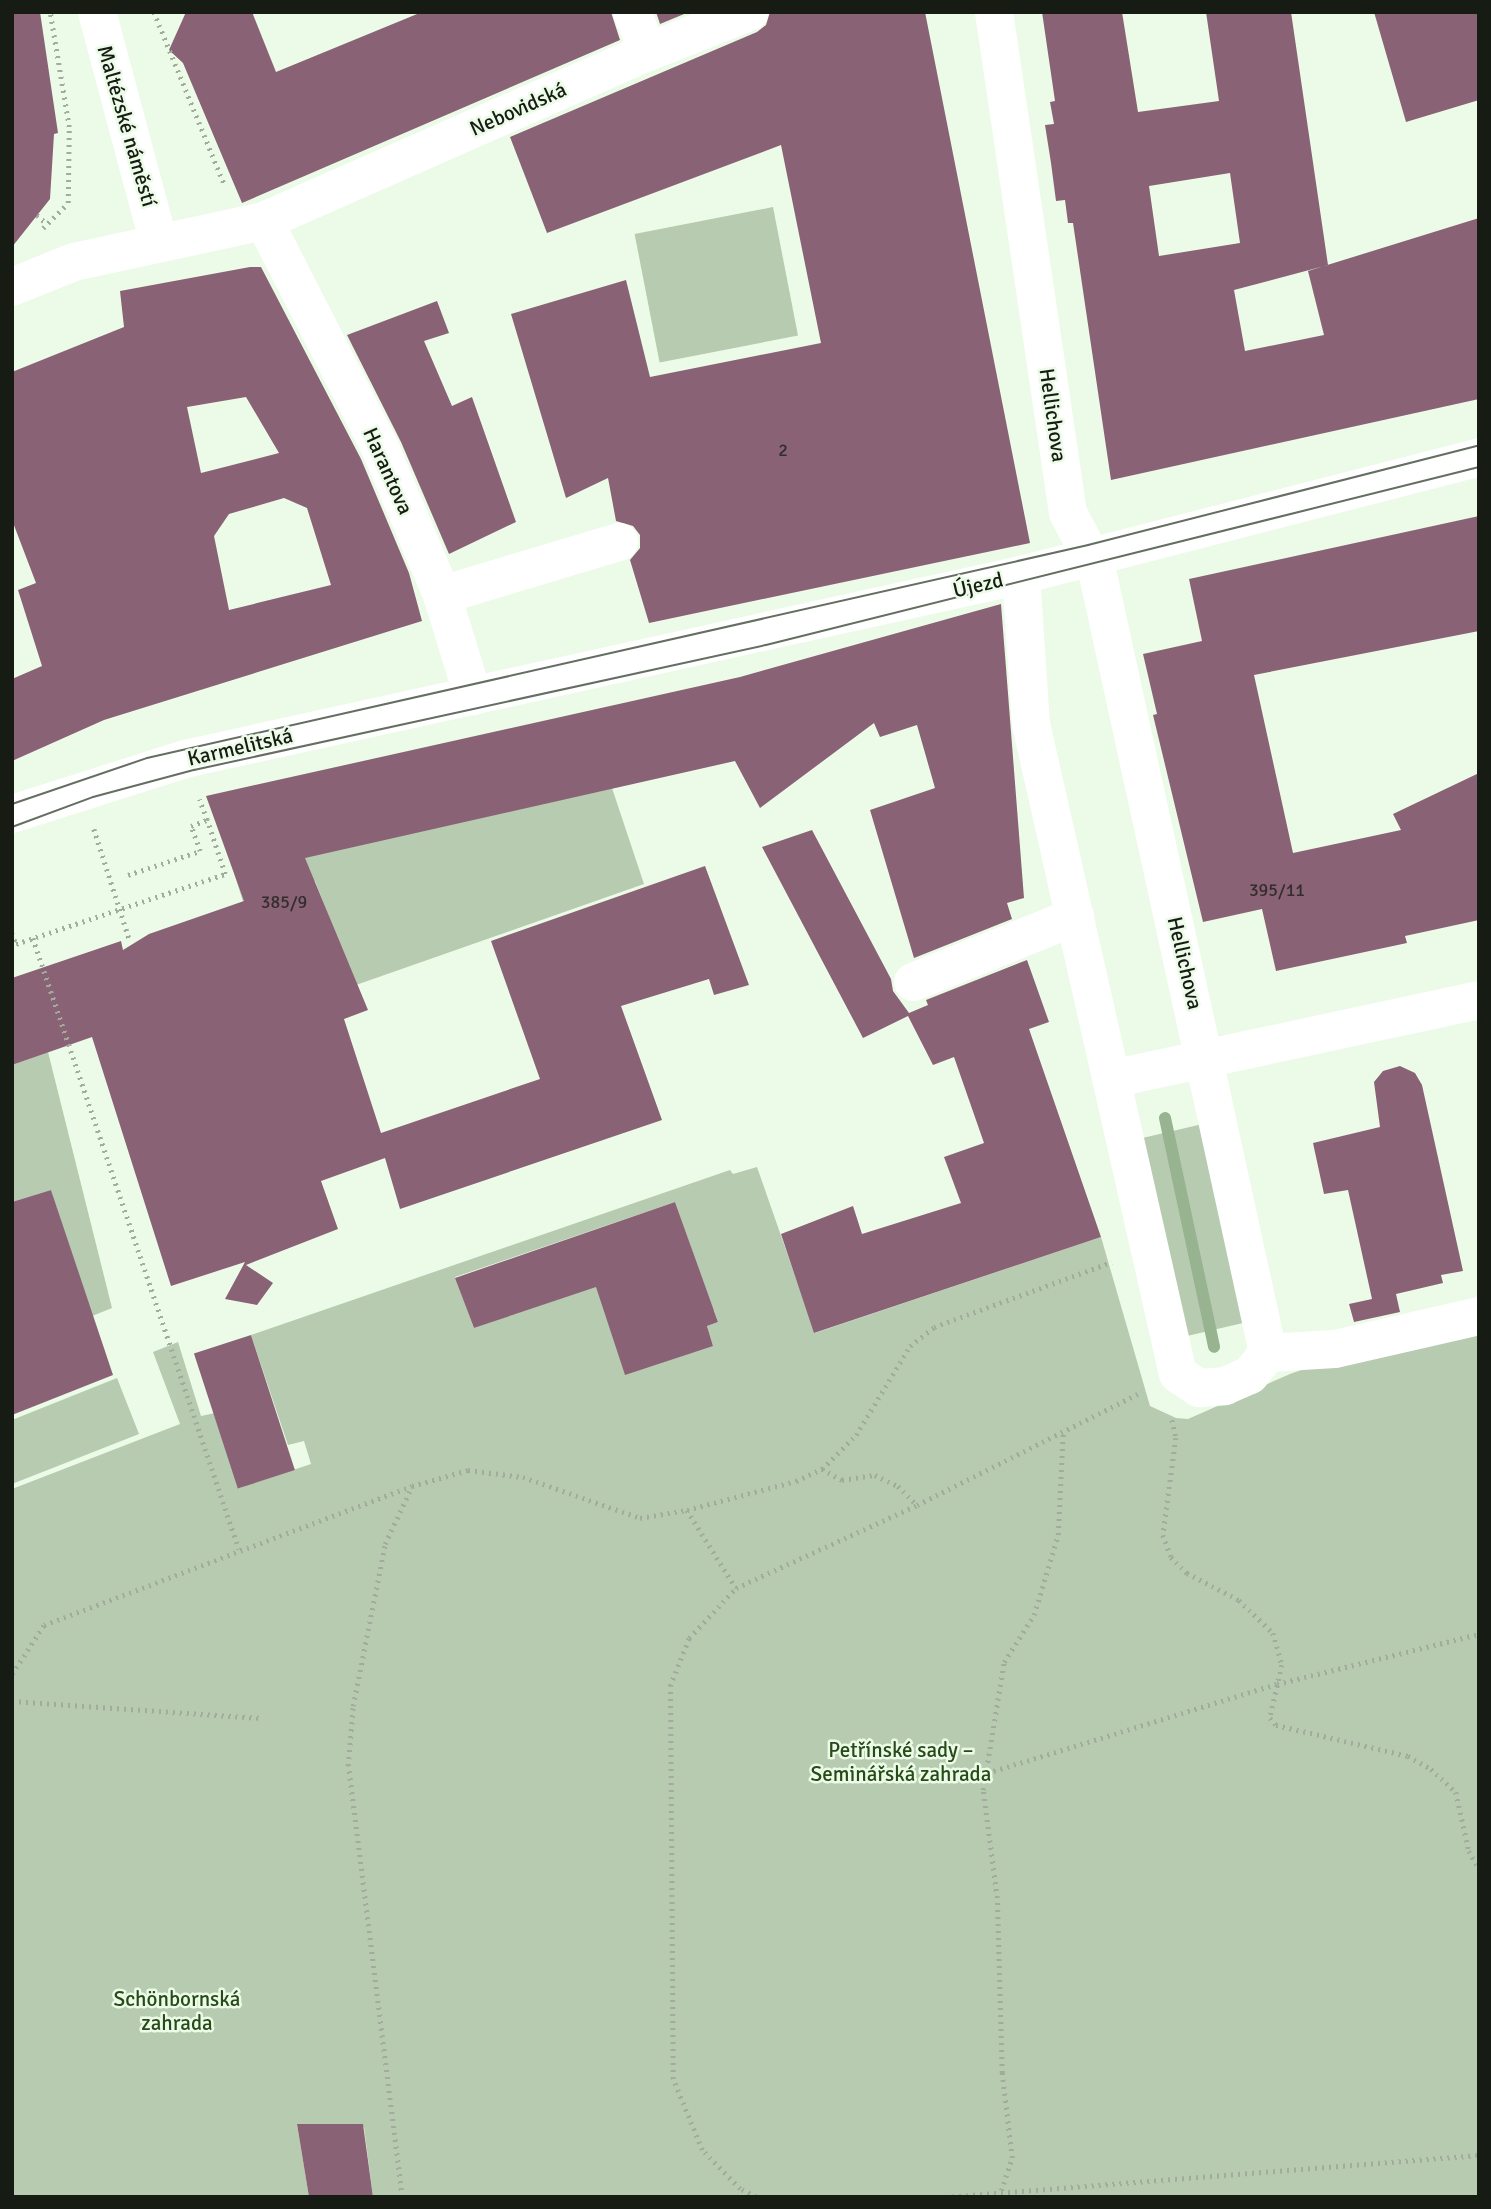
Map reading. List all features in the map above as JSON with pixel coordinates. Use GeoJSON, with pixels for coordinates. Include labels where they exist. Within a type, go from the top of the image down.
{"type":"FeatureCollection","features":[{"type":"Feature","properties":{"kind":"street","name":"Maltézské náměstí"},"geometry":{"type":"LineString","coordinates":[[97,12],[158,240]]}},
{"type":"Feature","properties":{"kind":"street"},"geometry":{"type":"LineString","coordinates":[[632,12],[648,52]]}},
{"type":"Feature","properties":{"kind":"street","name":"Nebovidská"},"geometry":{"type":"LineString","coordinates":[[265,220],[648,52],[749,12]]}},
{"type":"Feature","properties":{"kind":"street","name":"Hellichova"},"geometry":{"type":"LineString","coordinates":[[994,12],[1068,513],[1093,555],[1207,1058],[1268,1353]]}},
{"type":"Feature","properties":{"kind":"street"},"geometry":{"type":"LineString","coordinates":[[12,287],[61,265],[158,240],[265,220]]}},
{"type":"Feature","properties":{"kind":"street","name":"Harantova"},"geometry":{"type":"LineString","coordinates":[[265,220],[381,450],[442,595],[472,696]]}},
{"type":"Feature","properties":{"kind":"street","name":"Újezd"},"geometry":{"type":"LineString","coordinates":[[472,696],[1021,575],[1479,457]]}},
{"type":"Feature","properties":{"kind":"street"},"geometry":{"type":"LineString","coordinates":[[442,595],[620,542]]}},
{"type":"Feature","properties":{"kind":"street"},"geometry":{"type":"LineString","coordinates":[[1021,575],[1031,724],[1178,1374],[1199,1388],[1225,1386],[1250,1375],[1268,1353],[1335,1349],[1479,1316]]}},
{"type":"Feature","properties":{"kind":"street","name":"Karmelitská"},"geometry":{"type":"LineString","coordinates":[[12,814],[144,769],[472,696]]}},
{"type":"Feature","properties":{"kind":"street"},"geometry":{"type":"LineString","coordinates":[[913,982],[1075,917]]}},
{"type":"Feature","properties":{"kind":"street"},"geometry":{"type":"LineString","coordinates":[[1111,1079],[1479,1000]]}},
{"type":"Feature","properties":{"kind":"path"},"geometry":{"type":"LineString","coordinates":[[36,232],[68,203],[69,127],[50,12]]}},
{"type":"Feature","properties":{"kind":"path"},"geometry":{"type":"LineString","coordinates":[[154,12],[265,220]]}},
{"type":"Feature","properties":{"kind":"path"},"geometry":{"type":"LineString","coordinates":[[12,933],[16,944],[225,874],[194,788]]}},
{"type":"Feature","properties":{"kind":"path"},"geometry":{"type":"LineString","coordinates":[[128,875],[200,851],[191,826],[206,820]]}},
{"type":"Feature","properties":{"kind":"path"},"geometry":{"type":"LineString","coordinates":[[92,823],[130,941]]}},
{"type":"Feature","properties":{"kind":"path"},"geometry":{"type":"LineString","coordinates":[[33,938],[239,1549]]}},
{"type":"Feature","properties":{"kind":"path"},"geometry":{"type":"LineString","coordinates":[[12,1674],[44,1625],[239,1549],[412,1486],[468,1470],[523,1477],[640,1518],[687,1510],[796,1481],[822,1469],[856,1435],[910,1346],[934,1327],[1120,1259]]}},
{"type":"Feature","properties":{"kind":"path"},"geometry":{"type":"LineString","coordinates":[[756,2197],[740,2189],[702,2150],[673,2079],[670,1686],[689,1638],[736,1588],[917,1505],[1178,1374]]}},
{"type":"Feature","properties":{"kind":"path"},"geometry":{"type":"LineString","coordinates":[[999,2197],[1012,2158],[1002,2073],[997,1898],[983,1790],[1004,1662],[1034,1615],[1058,1535],[1063,1433]]}},
{"type":"Feature","properties":{"kind":"path"},"geometry":{"type":"LineString","coordinates":[[1176,1438],[1163,1535],[1171,1557],[1187,1573],[1239,1600],[1273,1633],[1282,1665],[1270,1718],[1276,1725],[1408,1756],[1447,1780],[1461,1804],[1469,1852],[1479,1868]]}},
{"type":"Feature","properties":{"kind":"path"},"geometry":{"type":"LineString","coordinates":[[822,1469],[842,1480],[875,1475],[898,1486],[917,1505]]}},
{"type":"Feature","properties":{"kind":"path"},"geometry":{"type":"LineString","coordinates":[[402,2197],[348,1766],[353,1706],[385,1544],[412,1486]]}},
{"type":"Feature","properties":{"kind":"path"},"geometry":{"type":"LineString","coordinates":[[687,1510],[736,1588]]}},
{"type":"Feature","properties":{"kind":"path"},"geometry":{"type":"LineString","coordinates":[[987,1773],[1277,1684],[1479,1634]]}},
{"type":"Feature","properties":{"kind":"path"},"geometry":{"type":"LineString","coordinates":[[12,1702],[261,1718]]}},
{"type":"Feature","properties":{"kind":"path"},"geometry":{"type":"LineString","coordinates":[[945,2197],[1002,2189],[1479,2155]]}},
{"type":"Feature","properties":{"kind":"path"},"geometry":{"type":"LineString","coordinates":[[737,2197],[740,2189]]}},
{"type":"Feature","properties":{"kind":"green space"},"geometry":{"type":"Polygon","coordinates":[[[773,207],[798,336],[660,362],[635,234],[773,207]]]}},
{"type":"Feature","properties":{"kind":"green space"},"geometry":{"type":"Polygon","coordinates":[[[612,788],[644,884],[356,985],[315,881],[244,905],[234,873],[612,788]]]}},
{"type":"Feature","properties":{"kind":"green space"},"geometry":{"type":"Polygon","coordinates":[[[48,1052],[112,1308],[65,1327],[77,1270],[51,1190],[12,1202],[12,1065],[48,1052]]]}},
{"type":"Feature","properties":{"kind":"green space"},"geometry":{"type":"Polygon","coordinates":[[[1207,1123],[1253,1321],[1181,1337],[1135,1140],[1207,1123]]]}},
{"type":"Feature","properties":{"kind":"green space","name":"Petřínské sady – Seminářská zahrada"},"geometry":{"type":"Polygon","coordinates":[[[757,1167],[815,1333],[1101,1237],[1150,1406],[1176,1418],[1188,1419],[1290,1374],[1479,1306],[1479,2197],[373,2197],[364,2127],[297,2124],[309,2197],[12,2197],[12,1489],[180,1424],[153,1352],[178,1342],[201,1416],[215,1413],[239,1488],[311,1464],[304,1441],[288,1445],[251,1335],[730,1170],[733,1174],[757,1167]],[[675,1202],[455,1277],[474,1328],[693,1253],[675,1202]],[[714,1310],[615,1343],[713,1346],[707,1326],[718,1322],[714,1310]]]}},
{"type":"Feature","properties":{"kind":"green space"},"geometry":{"type":"Polygon","coordinates":[[[117,1378],[139,1434],[12,1484],[12,1420],[117,1378]]]}},
{"type":"Feature","properties":{"kind":"building"},"geometry":{"type":"Polygon","coordinates":[[[12,12],[40,12],[58,133],[54,134],[50,199],[12,247],[12,12]]]}},
{"type":"Feature","properties":{"kind":"building"},"geometry":{"type":"Polygon","coordinates":[[[186,12],[252,12],[276,72],[422,12],[611,12],[620,40],[242,203],[183,63],[169,50],[186,12]]]}},
{"type":"Feature","properties":{"kind":"building"},"geometry":{"type":"Polygon","coordinates":[[[656,12],[689,12],[660,24],[656,12]]]}},
{"type":"Feature","properties":{"kind":"building"},"geometry":{"type":"Polygon","coordinates":[[[770,12],[925,12],[1030,543],[649,623],[630,560],[640,548],[640,535],[633,526],[616,521],[608,478],[566,498],[511,314],[626,280],[650,377],[821,343],[781,145],[547,233],[510,137],[757,32],[766,25],[770,12]]]}},
{"type":"Feature","properties":{"kind":"building"},"geometry":{"type":"Polygon","coordinates":[[[1042,12],[1122,12],[1138,112],[1219,101],[1206,12],[1291,12],[1328,265],[1479,218],[1479,399],[1111,480],[1073,223],[1068,223],[1065,200],[1056,201],[1045,125],[1054,124],[1050,102],[1055,101],[1042,12]],[[1230,173],[1149,186],[1159,256],[1240,243],[1230,173]],[[1323,266],[1234,290],[1245,351],[1324,335],[1308,271],[1323,266]]]}},
{"type":"Feature","properties":{"kind":"building"},"geometry":{"type":"Polygon","coordinates":[[[1374,12],[1479,12],[1479,100],[1406,122],[1374,12]]]}},
{"type":"Feature","properties":{"kind":"building"},"geometry":{"type":"Polygon","coordinates":[[[261,267],[361,459],[409,573],[422,621],[104,720],[12,761],[12,679],[42,666],[18,590],[36,583],[12,520],[12,372],[124,327],[120,291],[261,267]],[[246,397],[187,407],[201,473],[279,453],[246,397]],[[284,498],[229,514],[214,536],[229,610],[331,585],[307,508],[284,498]]]}},
{"type":"Feature","properties":{"kind":"building"},"geometry":{"type":"Polygon","coordinates":[[[437,301],[449,333],[424,341],[452,406],[472,397],[516,522],[449,554],[401,442],[347,335],[437,301]]]}},
{"type":"Feature","properties":{"kind":"building"},"geometry":{"type":"Polygon","coordinates":[[[1479,516],[1479,631],[1254,675],[1293,853],[1401,830],[1393,814],[1479,773],[1479,920],[1405,936],[1407,943],[1276,971],[1262,909],[1203,922],[1153,715],[1157,714],[1143,654],[1202,641],[1189,579],[1479,516]]]}},
{"type":"Feature","properties":{"kind":"building"},"geometry":{"type":"Polygon","coordinates":[[[1001,604],[1024,898],[1007,903],[1012,919],[914,958],[870,810],[935,788],[917,725],[880,737],[874,723],[760,808],[735,761],[305,858],[368,1010],[344,1019],[381,1133],[540,1079],[491,941],[705,866],[749,985],[714,995],[709,979],[621,1006],[662,1120],[400,1209],[385,1158],[321,1181],[338,1229],[246,1265],[273,1283],[257,1305],[225,1299],[245,1262],[171,1286],[92,1037],[12,1065],[12,978],[121,941],[123,950],[149,934],[244,901],[206,796],[740,677],[1001,604]]]}},
{"type":"Feature","properties":{"kind":"building"},"geometry":{"type":"Polygon","coordinates":[[[812,830],[891,979],[893,991],[909,1013],[928,1005],[926,1000],[1027,960],[1049,1022],[1029,1029],[1101,1237],[814,1333],[781,1234],[853,1206],[862,1234],[961,1203],[944,1157],[984,1143],[954,1057],[933,1065],[908,1016],[863,1038],[762,847],[812,830]]]}},
{"type":"Feature","properties":{"kind":"building"},"geometry":{"type":"Polygon","coordinates":[[[1400,1066],[1415,1073],[1422,1085],[1463,1271],[1441,1275],[1443,1283],[1396,1294],[1400,1312],[1354,1322],[1349,1304],[1372,1299],[1348,1190],[1324,1194],[1313,1143],[1380,1127],[1374,1082],[1383,1071],[1400,1066]]]}},
{"type":"Feature","properties":{"kind":"building"},"geometry":{"type":"Polygon","coordinates":[[[51,1190],[113,1375],[12,1415],[12,1202],[51,1190]]]}},
{"type":"Feature","properties":{"kind":"building"},"geometry":{"type":"Polygon","coordinates":[[[675,1202],[718,1322],[707,1326],[713,1346],[625,1375],[596,1287],[474,1328],[455,1278],[675,1202]]]}},
{"type":"Feature","properties":{"kind":"building"},"geometry":{"type":"Polygon","coordinates":[[[251,1335],[295,1470],[238,1489],[194,1354],[251,1335]]]}},
{"type":"Feature","properties":{"kind":"building"},"geometry":{"type":"Polygon","coordinates":[[[297,2124],[363,2124],[373,2197],[309,2197],[297,2124]]]}},
{"type":"Feature","properties":{"kind":"waterway"},"geometry":{"type":"LineString","coordinates":[[1165,1118],[1214,1347]]}},
{"type":"Feature","properties":{"kind":"tram line"},"geometry":{"type":"LineString","coordinates":[[12,804],[147,758],[1088,545],[1479,445]]}},
{"type":"Feature","properties":{"kind":"tram line"},"geometry":{"type":"LineString","coordinates":[[12,827],[93,797],[194,770],[766,645],[1479,467]]}},
{"type":"Feature","properties":{"kind":"park label","name":"Schönbornská zahrada"},"geometry":{"type":"Point","coordinates":[177,2011]}}]}
